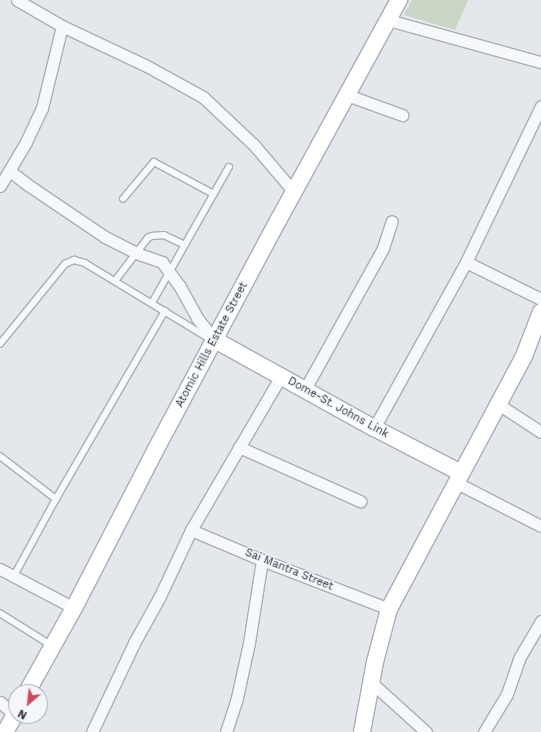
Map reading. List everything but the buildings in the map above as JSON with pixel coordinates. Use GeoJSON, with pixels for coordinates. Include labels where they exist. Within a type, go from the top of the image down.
{"type":"FeatureCollection","features":[{"type":"Feature","properties":{"kind":"main road","name":"Atomic Hills Estate Street"},"geometry":{"type":"LineString","coordinates":[[32,684],[74,608],[156,449],[294,192],[399,0]]}},
{"type":"Feature","properties":{"kind":"main road"},"geometry":{"type":"LineString","coordinates":[[362,732],[389,610],[524,356],[541,312]]}},
{"type":"Feature","properties":{"kind":"main road","name":"Dome-St. Johns Link"},"geometry":{"type":"LineString","coordinates":[[215,341],[374,428],[459,478]]}},
{"type":"Feature","properties":{"kind":"street"},"geometry":{"type":"LineString","coordinates":[[17,0],[62,26],[145,65],[203,97],[254,146],[294,192]]}},
{"type":"Feature","properties":{"kind":"street"},"geometry":{"type":"LineString","coordinates":[[388,20],[541,62]]}},
{"type":"Feature","properties":{"kind":"street"},"geometry":{"type":"LineString","coordinates":[[0,186],[10,171],[42,108],[62,26]]}},
{"type":"Feature","properties":{"kind":"street"},"geometry":{"type":"LineString","coordinates":[[347,95],[402,115]]}},
{"type":"Feature","properties":{"kind":"street"},"geometry":{"type":"LineString","coordinates":[[374,428],[466,262],[541,106]]}},
{"type":"Feature","properties":{"kind":"street"},"geometry":{"type":"LineString","coordinates":[[10,171],[28,186],[105,237],[136,253],[162,262],[198,318],[215,341]]}},
{"type":"Feature","properties":{"kind":"street"},"geometry":{"type":"LineString","coordinates":[[304,389],[383,248],[392,221]]}},
{"type":"Feature","properties":{"kind":"street"},"geometry":{"type":"LineString","coordinates":[[466,262],[541,299]]}},
{"type":"Feature","properties":{"kind":"street"},"geometry":{"type":"LineString","coordinates":[[92,732],[134,643],[160,596],[191,530],[280,376]]}},
{"type":"Feature","properties":{"kind":"street"},"geometry":{"type":"LineString","coordinates":[[498,404],[541,432]]}},
{"type":"Feature","properties":{"kind":"street"},"geometry":{"type":"LineString","coordinates":[[239,447],[360,501]]}},
{"type":"Feature","properties":{"kind":"street"},"geometry":{"type":"LineString","coordinates":[[459,478],[541,526]]}},
{"type":"Feature","properties":{"kind":"street","name":"Sai Mantra Street"},"geometry":{"type":"LineString","coordinates":[[191,530],[262,560],[389,610]]}},
{"type":"Feature","properties":{"kind":"street"},"geometry":{"type":"LineString","coordinates":[[226,732],[236,702],[249,643],[262,560]]}},
{"type":"Feature","properties":{"kind":"street"},"geometry":{"type":"LineString","coordinates":[[0,569],[74,608]]}},
{"type":"Feature","properties":{"kind":"street"},"geometry":{"type":"LineString","coordinates":[[484,732],[507,694],[520,657],[538,634],[541,621]]}},
{"type":"Feature","properties":{"kind":"street"},"geometry":{"type":"LineString","coordinates":[[372,683],[426,732]]}},
{"type":"Feature","properties":{"kind":"street"},"geometry":{"type":"LineString","coordinates":[[0,702],[8,708]]}},
{"type":"Feature","properties":{"kind":"lane"},"geometry":{"type":"LineString","coordinates":[[123,199],[154,162],[214,194]]}},
{"type":"Feature","properties":{"kind":"lane"},"geometry":{"type":"LineString","coordinates":[[152,303],[229,167]]}},
{"type":"Feature","properties":{"kind":"lane"},"geometry":{"type":"LineString","coordinates":[[115,281],[148,238],[156,235],[164,235],[185,245]]}},
{"type":"Feature","properties":{"kind":"lane"},"geometry":{"type":"LineString","coordinates":[[0,344],[28,308],[70,261],[74,260],[85,263],[215,341]]}},
{"type":"Feature","properties":{"kind":"lane"},"geometry":{"type":"LineString","coordinates":[[14,576],[56,499],[165,311]]}},
{"type":"Feature","properties":{"kind":"lane"},"geometry":{"type":"LineString","coordinates":[[0,456],[56,499]]}},
{"type":"Feature","properties":{"kind":"lane"},"geometry":{"type":"LineString","coordinates":[[0,613],[53,646]]}},
{"type":"Feature","properties":{"kind":"green space"},"geometry":{"type":"Polygon","coordinates":[[[412,0],[468,0],[455,30],[404,15],[412,0]]]}}]}
